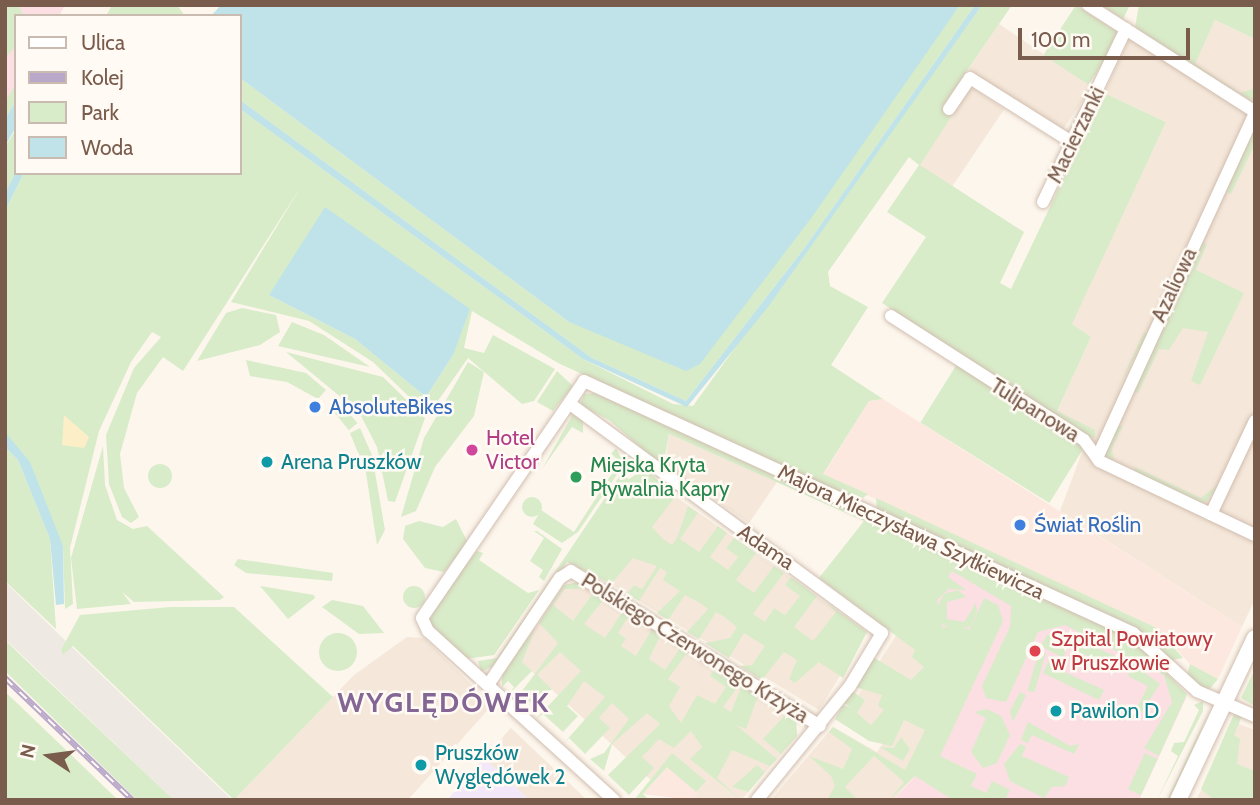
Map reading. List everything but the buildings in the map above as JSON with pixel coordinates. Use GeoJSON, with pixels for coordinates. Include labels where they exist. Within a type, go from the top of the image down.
{"type":"FeatureCollection","features":[{"type":"Feature","properties":{"kind":"street"},"geometry":{"type":"LineString","coordinates":[[1088,5],[1255,113]]}},
{"type":"Feature","properties":{"kind":"street","name":"Macierzanki"},"geometry":{"type":"LineString","coordinates":[[1043,202],[1126,29]]}},
{"type":"Feature","properties":{"kind":"street"},"geometry":{"type":"LineString","coordinates":[[949,109],[970,78],[1070,141]]}},
{"type":"Feature","properties":{"kind":"street","name":"Azaliowa"},"geometry":{"type":"LineString","coordinates":[[1097,458],[1255,113]]}},
{"type":"Feature","properties":{"kind":"street","name":"Tulipanowa"},"geometry":{"type":"LineString","coordinates":[[891,316],[1084,440],[1097,458],[1255,535]]}},
{"type":"Feature","properties":{"kind":"street","name":"Majora Mieczysława Szyłkiewicza"},"geometry":{"type":"LineString","coordinates":[[570,404],[584,381],[1133,634],[1192,688],[1255,716]]}},
{"type":"Feature","properties":{"kind":"street"},"geometry":{"type":"LineString","coordinates":[[570,404],[428,600],[425,627],[614,800]]}},
{"type":"Feature","properties":{"kind":"street","name":"Adama"},"geometry":{"type":"LineString","coordinates":[[570,404],[882,633],[820,726]]}},
{"type":"Feature","properties":{"kind":"street"},"geometry":{"type":"LineString","coordinates":[[1212,514],[1255,421]]}},
{"type":"Feature","properties":{"kind":"street","name":"Polskiego Czerwonego Krzyża"},"geometry":{"type":"LineString","coordinates":[[488,685],[569,571],[820,726]]}},
{"type":"Feature","properties":{"kind":"street"},"geometry":{"type":"LineString","coordinates":[[1178,800],[1255,638]]}},
{"type":"Feature","properties":{"kind":"street"},"geometry":{"type":"LineString","coordinates":[[757,800],[820,726]]}},
{"type":"Feature","properties":{"kind":"shaded area"},"geometry":{"type":"Polygon","coordinates":[[[5,5],[65,5],[60,14],[14,14],[14,95],[5,111],[5,5]]]}},
{"type":"Feature","properties":{"kind":"shaded area"},"geometry":{"type":"Polygon","coordinates":[[[1215,20],[1255,39],[1255,599],[1242,627],[1060,511],[1090,431],[1057,411],[1091,337],[1071,324],[1166,122],[1104,93],[1135,27],[1194,64],[1215,20]]]}},
{"type":"Feature","properties":{"kind":"shaded area"},"geometry":{"type":"Polygon","coordinates":[[[999,24],[1092,87],[1061,132],[968,70],[999,24]]]}},
{"type":"Feature","properties":{"kind":"shaded area"},"geometry":{"type":"Polygon","coordinates":[[[971,87],[1004,109],[952,187],[918,165],[971,87]]]}},
{"type":"Feature","properties":{"kind":"shaded area"},"geometry":{"type":"Polygon","coordinates":[[[883,399],[1242,627],[1218,679],[1190,664],[1157,628],[823,475],[869,401],[883,399]]]}},
{"type":"Feature","properties":{"kind":"shaded area"},"geometry":{"type":"Polygon","coordinates":[[[669,434],[777,482],[749,523],[665,465],[669,434]]]}},
{"type":"Feature","properties":{"kind":"shaded area"},"geometry":{"type":"Polygon","coordinates":[[[669,492],[867,632],[819,710],[608,582],[669,492]]]}},
{"type":"Feature","properties":{"kind":"shaded area","name":"Szpital Powiatowy w Pruszkowie"},"geometry":{"type":"Polygon","coordinates":[[[864,521],[1154,661],[1186,698],[1139,800],[894,800],[915,776],[906,770],[962,675],[826,577],[864,521]]]}},
{"type":"Feature","properties":{"kind":"shaded area"},"geometry":{"type":"Polygon","coordinates":[[[5,582],[232,800],[174,800],[5,639],[5,582]]]}},
{"type":"Feature","properties":{"kind":"shaded area"},"geometry":{"type":"Polygon","coordinates":[[[578,582],[796,719],[797,736],[741,800],[691,800],[697,793],[668,767],[653,782],[516,657],[564,585],[578,582]]]}},
{"type":"Feature","properties":{"kind":"shaded area"},"geometry":{"type":"Polygon","coordinates":[[[900,629],[962,675],[915,775],[894,800],[771,800],[833,727],[877,752],[885,740],[845,716],[900,629]]]}},
{"type":"Feature","properties":{"kind":"shaded area"},"geometry":{"type":"Polygon","coordinates":[[[407,637],[424,638],[492,705],[408,800],[234,800],[354,675],[407,637]]]}},
{"type":"Feature","properties":{"kind":"shaded area"},"geometry":{"type":"Polygon","coordinates":[[[1236,723],[1255,730],[1255,800],[1196,800],[1236,723]]]}},
{"type":"Feature","properties":{"kind":"shaded area"},"geometry":{"type":"Polygon","coordinates":[[[511,728],[587,800],[529,800],[484,758],[511,728]]]}},
{"type":"Feature","properties":{"kind":"shaded area"},"geometry":{"type":"Polygon","coordinates":[[[484,758],[529,800],[447,800],[484,758]]]}},
{"type":"Feature","properties":{"kind":"shaded area"},"geometry":{"type":"Polygon","coordinates":[[[668,767],[697,793],[692,800],[643,794],[668,767]]]}},
{"type":"Feature","properties":{"kind":"green space"},"geometry":{"type":"Polygon","coordinates":[[[5,5],[18,5],[23,14],[14,14],[14,48],[5,58],[5,5]]]}},
{"type":"Feature","properties":{"kind":"green space"},"geometry":{"type":"Polygon","coordinates":[[[112,5],[177,5],[184,14],[107,14],[112,5]]]}},
{"type":"Feature","properties":{"kind":"green space"},"geometry":{"type":"Polygon","coordinates":[[[960,5],[975,5],[806,246],[686,401],[592,358],[242,101],[242,79],[569,322],[700,363],[960,5]]]}},
{"type":"Feature","properties":{"kind":"green space"},"geometry":{"type":"Polygon","coordinates":[[[982,5],[1012,5],[943,106],[953,114],[920,165],[1024,232],[1000,283],[1011,289],[1104,93],[1166,122],[1072,324],[1091,337],[1057,411],[1095,430],[1095,438],[1087,438],[882,303],[926,237],[887,212],[919,165],[909,157],[828,272],[830,286],[868,307],[831,365],[883,399],[869,401],[823,474],[868,494],[859,501],[558,363],[472,311],[464,348],[484,353],[493,335],[555,369],[534,401],[522,404],[468,358],[428,415],[373,362],[309,321],[231,302],[302,185],[183,371],[163,357],[137,393],[120,454],[124,488],[139,517],[131,523],[122,517],[109,484],[106,435],[134,368],[161,337],[152,332],[131,362],[99,431],[70,548],[73,604],[65,609],[63,546],[5,432],[5,211],[23,175],[242,175],[242,110],[583,359],[673,404],[693,406],[982,5]],[[269,295],[355,339],[426,397],[453,355],[269,295]]]}},
{"type":"Feature","properties":{"kind":"green space"},"geometry":{"type":"Polygon","coordinates":[[[1076,5],[1121,34],[1089,85],[1043,55],[1076,5]]]}},
{"type":"Feature","properties":{"kind":"green space"},"geometry":{"type":"Polygon","coordinates":[[[1101,5],[1130,5],[1123,19],[1101,5]]]}},
{"type":"Feature","properties":{"kind":"green space"},"geometry":{"type":"Polygon","coordinates":[[[1139,5],[1255,5],[1255,39],[1215,20],[1195,64],[1240,93],[1255,88],[1255,102],[1193,68],[1135,27],[1139,5]]]}},
{"type":"Feature","properties":{"kind":"green space"},"geometry":{"type":"Polygon","coordinates":[[[14,87],[14,104],[5,119],[5,102],[14,87]]]}},
{"type":"Feature","properties":{"kind":"green space"},"geometry":{"type":"Polygon","coordinates":[[[1255,126],[1255,144],[1231,194],[1224,190],[1255,126]]]}},
{"type":"Feature","properties":{"kind":"green space"},"geometry":{"type":"Polygon","coordinates":[[[14,132],[14,175],[5,193],[5,147],[14,132]]]}},
{"type":"Feature","properties":{"kind":"green space"},"geometry":{"type":"Polygon","coordinates":[[[1200,242],[1207,244],[1196,270],[1244,293],[1200,385],[1191,381],[1208,332],[1183,328],[1169,350],[1159,349],[1138,393],[1131,390],[1200,242]]]}},
{"type":"Feature","properties":{"kind":"green space"},"geometry":{"type":"Polygon","coordinates":[[[242,308],[276,315],[280,332],[260,345],[197,361],[226,313],[242,308]]]}},
{"type":"Feature","properties":{"kind":"green space"},"geometry":{"type":"Polygon","coordinates":[[[292,322],[324,335],[370,367],[278,346],[292,322]]]}},
{"type":"Feature","properties":{"kind":"green space"},"geometry":{"type":"Polygon","coordinates":[[[1144,332],[1147,334],[1118,388],[1130,362],[1144,332]]]}},
{"type":"Feature","properties":{"kind":"green space"},"geometry":{"type":"Polygon","coordinates":[[[286,352],[383,377],[425,418],[395,502],[388,501],[377,447],[359,412],[286,352]]]}},
{"type":"Feature","properties":{"kind":"green space"},"geometry":{"type":"Polygon","coordinates":[[[246,360],[306,373],[326,390],[318,399],[287,382],[250,376],[246,360]]]}},
{"type":"Feature","properties":{"kind":"green space"},"geometry":{"type":"Polygon","coordinates":[[[468,362],[484,372],[474,416],[435,467],[416,511],[401,517],[424,438],[468,362]]]}},
{"type":"Feature","properties":{"kind":"green space"},"geometry":{"type":"Polygon","coordinates":[[[957,364],[1086,445],[1049,503],[920,423],[957,364]]]}},
{"type":"Feature","properties":{"kind":"green space"},"geometry":{"type":"Polygon","coordinates":[[[557,371],[573,386],[553,411],[537,402],[557,371]]]}},
{"type":"Feature","properties":{"kind":"green space"},"geometry":{"type":"Polygon","coordinates":[[[595,393],[1135,641],[1187,694],[1159,756],[1144,748],[1172,702],[1164,675],[1065,625],[1038,632],[1006,702],[986,698],[982,686],[1010,627],[1011,606],[952,571],[948,577],[966,590],[949,589],[937,600],[942,627],[970,629],[984,598],[998,605],[1003,621],[940,756],[977,774],[971,786],[986,793],[992,781],[1010,790],[1005,800],[953,800],[915,776],[889,800],[904,782],[874,756],[845,787],[858,800],[827,800],[835,786],[831,776],[809,756],[843,769],[852,749],[829,732],[833,727],[905,770],[925,730],[904,720],[892,746],[869,741],[835,719],[843,705],[850,707],[844,703],[852,691],[865,700],[857,713],[871,725],[884,710],[878,706],[882,695],[855,687],[873,657],[911,680],[924,667],[912,657],[915,650],[819,578],[864,521],[669,434],[663,467],[609,420],[580,405],[584,394],[595,393]]]}},
{"type":"Feature","properties":{"kind":"green space"},"geometry":{"type":"Polygon","coordinates":[[[341,403],[357,423],[349,430],[332,410],[341,403]]]}},
{"type":"Feature","properties":{"kind":"green space"},"geometry":{"type":"Polygon","coordinates":[[[573,414],[583,421],[583,433],[572,427],[542,469],[573,414]]]}},
{"type":"Feature","properties":{"kind":"green space"},"geometry":{"type":"Polygon","coordinates":[[[1115,424],[1123,426],[1112,448],[1114,463],[1104,456],[1115,424]]]}},
{"type":"Feature","properties":{"kind":"green space"},"geometry":{"type":"Polygon","coordinates":[[[360,428],[372,455],[385,530],[377,545],[366,473],[350,433],[360,428]]]}},
{"type":"Feature","properties":{"kind":"green space"},"geometry":{"type":"Polygon","coordinates":[[[103,446],[105,485],[117,520],[133,529],[147,526],[224,597],[220,600],[134,602],[122,592],[131,604],[77,609],[71,558],[103,446]]]}},
{"type":"Feature","properties":{"kind":"green space"},"geometry":{"type":"Polygon","coordinates":[[[5,447],[18,460],[50,539],[56,629],[5,581],[5,447]]]}},
{"type":"Feature","properties":{"kind":"green space"},"geometry":{"type":"Polygon","coordinates":[[[616,448],[624,464],[578,532],[562,543],[533,524],[541,510],[574,532],[620,461],[611,454],[616,448]]]}},
{"type":"Feature","properties":{"kind":"green space"},"geometry":{"type":"Polygon","coordinates":[[[160,464],[169,467],[172,476],[169,485],[160,488],[151,485],[148,476],[151,467],[160,464]]]}},
{"type":"Feature","properties":{"kind":"green space"},"geometry":{"type":"Polygon","coordinates":[[[1135,467],[1201,498],[1222,481],[1204,504],[1133,472],[1135,467]]]}},
{"type":"Feature","properties":{"kind":"green space"},"geometry":{"type":"Polygon","coordinates":[[[645,468],[675,497],[652,527],[663,539],[672,545],[688,506],[698,513],[680,539],[699,552],[718,526],[727,533],[710,557],[728,570],[738,557],[726,548],[734,538],[756,553],[736,580],[754,593],[774,566],[784,573],[753,614],[765,622],[774,608],[785,615],[800,596],[785,585],[791,577],[817,596],[794,627],[813,641],[836,612],[827,603],[867,632],[843,678],[819,662],[795,683],[789,679],[797,660],[784,652],[762,680],[740,666],[752,665],[765,646],[744,633],[729,658],[705,643],[730,638],[737,627],[723,616],[716,612],[699,639],[687,632],[708,609],[700,603],[685,595],[668,620],[657,613],[680,591],[663,580],[667,572],[660,568],[639,601],[627,594],[634,585],[642,589],[657,566],[633,558],[611,584],[567,562],[500,663],[481,672],[478,661],[497,658],[621,474],[629,479],[645,468]]]}},
{"type":"Feature","properties":{"kind":"green space"},"geometry":{"type":"Polygon","coordinates":[[[532,497],[539,500],[542,507],[539,514],[532,517],[525,514],[522,507],[525,500],[532,497]]]}},
{"type":"Feature","properties":{"kind":"green space"},"geometry":{"type":"Polygon","coordinates":[[[876,498],[1157,628],[1183,658],[1172,660],[1139,631],[877,510],[876,498]]]}},
{"type":"Feature","properties":{"kind":"green space"},"geometry":{"type":"Polygon","coordinates":[[[456,519],[468,543],[444,572],[425,568],[403,539],[405,526],[419,521],[443,527],[456,519]]]}},
{"type":"Feature","properties":{"kind":"green space"},"geometry":{"type":"Polygon","coordinates":[[[534,531],[562,549],[544,581],[539,577],[543,570],[530,561],[544,538],[534,531]]]}},
{"type":"Feature","properties":{"kind":"green space"},"geometry":{"type":"Polygon","coordinates":[[[477,551],[483,553],[479,560],[528,593],[539,590],[494,655],[466,659],[432,627],[428,613],[477,551]]]}},
{"type":"Feature","properties":{"kind":"green space"},"geometry":{"type":"Polygon","coordinates":[[[238,559],[333,573],[332,581],[246,573],[234,565],[238,559]]]}},
{"type":"Feature","properties":{"kind":"green space"},"geometry":{"type":"Polygon","coordinates":[[[578,582],[583,589],[564,589],[553,605],[573,621],[594,592],[605,598],[584,624],[605,638],[623,611],[630,614],[618,633],[626,639],[621,646],[636,656],[652,629],[661,634],[649,659],[665,670],[681,647],[688,652],[668,679],[680,687],[669,706],[681,723],[697,695],[715,704],[726,687],[710,676],[715,668],[740,684],[723,707],[731,712],[742,685],[758,696],[746,729],[736,725],[777,759],[770,766],[732,750],[717,778],[741,800],[690,759],[702,747],[691,731],[674,748],[659,739],[642,757],[654,768],[629,795],[608,775],[660,724],[647,713],[612,744],[604,771],[590,759],[604,753],[629,719],[612,703],[599,718],[610,728],[585,754],[569,738],[563,744],[605,697],[584,681],[567,706],[578,716],[563,732],[543,714],[536,719],[581,671],[560,652],[537,675],[552,689],[537,708],[530,712],[534,706],[522,695],[516,699],[558,643],[539,623],[564,585],[578,582]]]}},
{"type":"Feature","properties":{"kind":"green space"},"geometry":{"type":"Polygon","coordinates":[[[260,586],[314,595],[315,598],[288,619],[260,586]]]}},
{"type":"Feature","properties":{"kind":"green space"},"geometry":{"type":"Polygon","coordinates":[[[414,586],[422,589],[425,597],[422,605],[414,608],[406,605],[403,597],[406,589],[414,586]]]}},
{"type":"Feature","properties":{"kind":"green space"},"geometry":{"type":"Polygon","coordinates":[[[958,590],[966,597],[947,602],[947,619],[964,622],[976,603],[977,612],[971,626],[955,631],[942,624],[936,609],[944,594],[958,590]]]}},
{"type":"Feature","properties":{"kind":"green space"},"geometry":{"type":"Polygon","coordinates":[[[332,600],[363,606],[384,633],[359,634],[322,607],[332,600]]]}},
{"type":"Feature","properties":{"kind":"green space"},"geometry":{"type":"Polygon","coordinates":[[[170,607],[234,607],[333,697],[234,800],[73,646],[63,655],[61,650],[80,615],[170,607]]]}},
{"type":"Feature","properties":{"kind":"green space"},"geometry":{"type":"Polygon","coordinates":[[[536,627],[522,662],[532,671],[510,693],[514,687],[508,681],[502,687],[502,672],[536,627]]]}},
{"type":"Feature","properties":{"kind":"green space"},"geometry":{"type":"Polygon","coordinates":[[[1060,631],[1130,663],[1125,673],[1068,647],[1063,658],[1041,646],[1047,635],[1060,631]]]}},
{"type":"Feature","properties":{"kind":"green space"},"geometry":{"type":"Polygon","coordinates":[[[338,633],[352,638],[357,652],[352,666],[338,671],[324,666],[319,652],[324,638],[338,633]]]}},
{"type":"Feature","properties":{"kind":"green space"},"geometry":{"type":"Polygon","coordinates":[[[5,640],[174,800],[137,800],[5,671],[5,640]]]}},
{"type":"Feature","properties":{"kind":"green space"},"geometry":{"type":"Polygon","coordinates":[[[1039,651],[1046,653],[1034,692],[1028,690],[1039,651]]]}},
{"type":"Feature","properties":{"kind":"green space"},"geometry":{"type":"Polygon","coordinates":[[[1051,656],[1065,662],[1062,671],[1104,690],[1099,700],[1043,673],[1051,656]]]}},
{"type":"Feature","properties":{"kind":"green space"},"geometry":{"type":"Polygon","coordinates":[[[1190,664],[1218,679],[1208,691],[1187,676],[1190,664]]]}},
{"type":"Feature","properties":{"kind":"green space"},"geometry":{"type":"Polygon","coordinates":[[[1134,665],[1160,684],[1136,720],[1118,712],[1120,703],[1136,710],[1148,686],[1128,676],[1134,665]]]}},
{"type":"Feature","properties":{"kind":"green space"},"geometry":{"type":"Polygon","coordinates":[[[1255,669],[1255,706],[1241,698],[1255,669]]]}},
{"type":"Feature","properties":{"kind":"green space"},"geometry":{"type":"Polygon","coordinates":[[[5,692],[16,702],[118,800],[5,800],[5,692]]]}},
{"type":"Feature","properties":{"kind":"green space"},"geometry":{"type":"Polygon","coordinates":[[[1020,692],[1026,695],[1013,722],[1010,711],[1020,692]]]}},
{"type":"Feature","properties":{"kind":"green space"},"geometry":{"type":"Polygon","coordinates":[[[1203,701],[1203,711],[1157,800],[1178,756],[1171,751],[1174,743],[1184,742],[1199,710],[1194,705],[1203,701]]]}},
{"type":"Feature","properties":{"kind":"green space"},"geometry":{"type":"Polygon","coordinates":[[[987,709],[1001,716],[1010,735],[997,763],[983,768],[971,752],[986,718],[974,712],[987,709]]]}},
{"type":"Feature","properties":{"kind":"green space"},"geometry":{"type":"Polygon","coordinates":[[[1210,709],[1171,800],[1167,800],[1210,709]]]}},
{"type":"Feature","properties":{"kind":"green space"},"geometry":{"type":"Polygon","coordinates":[[[786,714],[796,719],[797,736],[781,754],[763,739],[786,714]]]}},
{"type":"Feature","properties":{"kind":"green space"},"geometry":{"type":"Polygon","coordinates":[[[1234,714],[1242,716],[1234,735],[1240,739],[1237,764],[1255,771],[1255,800],[1214,800],[1201,789],[1234,714]]]}},
{"type":"Feature","properties":{"kind":"green space"},"geometry":{"type":"Polygon","coordinates":[[[1028,722],[1070,746],[1079,744],[1074,754],[1032,735],[1028,743],[1021,740],[1028,722]]]}},
{"type":"Feature","properties":{"kind":"green space"},"geometry":{"type":"Polygon","coordinates":[[[901,737],[910,749],[903,761],[880,747],[894,748],[901,737]]]}},
{"type":"Feature","properties":{"kind":"green space"},"geometry":{"type":"Polygon","coordinates":[[[1020,744],[1026,746],[1022,756],[1069,777],[1065,786],[1052,787],[1044,798],[1010,781],[1004,764],[1020,744]]]}},
{"type":"Feature","properties":{"kind":"green space"},"geometry":{"type":"Polygon","coordinates":[[[672,753],[706,781],[696,792],[667,767],[643,794],[649,800],[634,800],[672,753]]]}},
{"type":"Feature","properties":{"kind":"green space"},"geometry":{"type":"Polygon","coordinates":[[[1145,753],[1158,759],[1141,795],[1128,789],[1145,753]]]}},
{"type":"Feature","properties":{"kind":"green space"},"geometry":{"type":"Polygon","coordinates":[[[757,765],[765,772],[748,792],[732,787],[757,765]]]}},
{"type":"Feature","properties":{"kind":"sand"},"geometry":{"type":"Polygon","coordinates":[[[64,415],[89,437],[84,448],[62,445],[64,415]]]}},
{"type":"Feature","properties":{"kind":"water"},"geometry":{"type":"Polygon","coordinates":[[[221,5],[960,5],[812,217],[700,364],[686,371],[569,322],[242,79],[242,14],[213,14],[221,5]]]}},
{"type":"Feature","properties":{"kind":"water"},"geometry":{"type":"Polygon","coordinates":[[[975,5],[982,5],[768,307],[687,407],[583,359],[242,110],[242,101],[592,358],[686,401],[806,246],[975,5]]]}},
{"type":"Feature","properties":{"kind":"water"},"geometry":{"type":"Polygon","coordinates":[[[14,104],[14,130],[5,146],[5,119],[14,104]]]}},
{"type":"Feature","properties":{"kind":"water"},"geometry":{"type":"Polygon","coordinates":[[[14,175],[23,175],[5,211],[5,193],[14,175]]]}},
{"type":"Feature","properties":{"kind":"water"},"geometry":{"type":"Polygon","coordinates":[[[325,207],[470,309],[453,355],[426,397],[355,339],[269,295],[325,207]]]}},
{"type":"Feature","properties":{"kind":"water"},"geometry":{"type":"Polygon","coordinates":[[[5,432],[30,462],[63,546],[64,604],[56,605],[50,539],[18,460],[5,447],[5,432]]]}},
{"type":"Feature","properties":{"kind":"railway"},"geometry":{"type":"LineString","coordinates":[[5,678],[132,800]]}},
{"type":"Feature","properties":{"kind":"place","name":"AbsoluteBikes"},"geometry":{"type":"Point","coordinates":[315,407]}},
{"type":"Feature","properties":{"kind":"place","name":"Hotel Victor"},"geometry":{"type":"Point","coordinates":[472,450]}},
{"type":"Feature","properties":{"kind":"place","name":"Arena Pruszków"},"geometry":{"type":"Point","coordinates":[267,462]}},
{"type":"Feature","properties":{"kind":"place","name":"Miejska Kryta Pływalnia Kapry"},"geometry":{"type":"Point","coordinates":[576,477]}},
{"type":"Feature","properties":{"kind":"place","name":"Świat Roślin"},"geometry":{"type":"Point","coordinates":[1020,525]}},
{"type":"Feature","properties":{"kind":"place","name":"Szpital Powiatowy w Pruszkowie"},"geometry":{"type":"Point","coordinates":[1035,651]}},
{"type":"Feature","properties":{"kind":"place","name":"Pawilon D"},"geometry":{"type":"Point","coordinates":[1056,711]}},
{"type":"Feature","properties":{"kind":"place","name":"Pruszków Wyględówek 2"},"geometry":{"type":"Point","coordinates":[421,765]}},
{"type":"Feature","properties":{"kind":"district","name":"WYGLĘDÓWEK"},"geometry":{"type":"Point","coordinates":[444,702]}}]}
